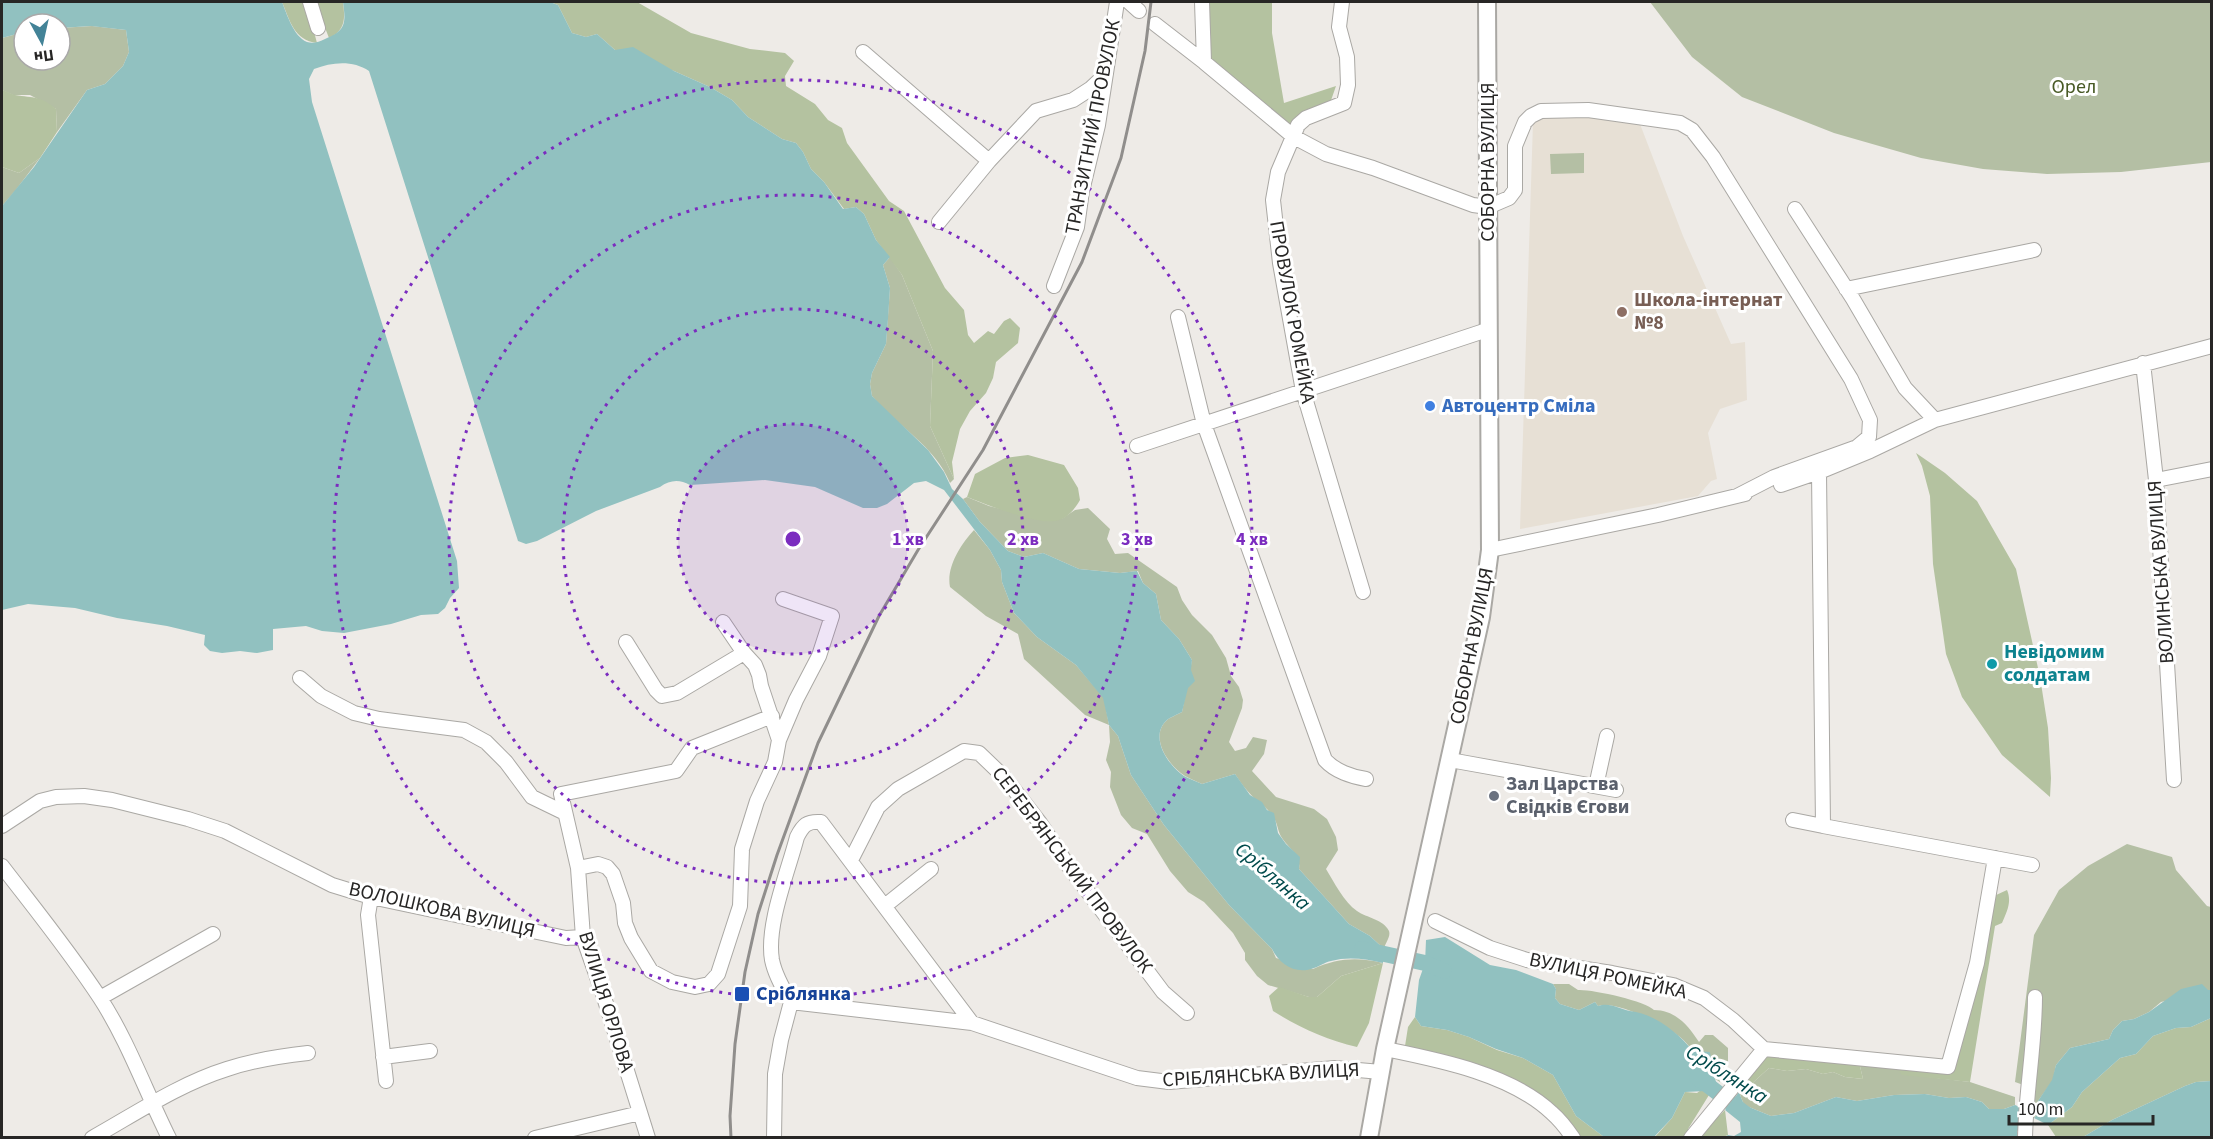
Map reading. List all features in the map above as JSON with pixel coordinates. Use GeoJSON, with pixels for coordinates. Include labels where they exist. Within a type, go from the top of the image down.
{"type":"FeatureCollection","features":[{"type":"Feature","properties":{"kind":"main road","name":"СОБОРНА ВУЛИЦЯ"},"geometry":{"type":"LineString","coordinates":[[1369,1137],[1385,1049],[1481,617],[1490,550],[1487,2]]}},
{"type":"Feature","properties":{"kind":"street"},"geometry":{"type":"LineString","coordinates":[[310,2],[318,28]]}},
{"type":"Feature","properties":{"kind":"street","name":"ТРАНЗИТНИЙ ПРОВУЛОК"},"geometry":{"type":"LineString","coordinates":[[1054,286],[1077,227],[1082,191],[1098,125],[1116,2]]}},
{"type":"Feature","properties":{"kind":"street"},"geometry":{"type":"LineString","coordinates":[[1202,2],[1204,62]]}},
{"type":"Feature","properties":{"kind":"street","name":"ПРОВУЛОК РОМЕЙКА"},"geometry":{"type":"LineString","coordinates":[[1342,2],[1338,27],[1347,57],[1348,85],[1344,103],[1306,118],[1298,124],[1278,172],[1273,200],[1280,262],[1303,392],[1320,442],[1363,592]]}},
{"type":"Feature","properties":{"kind":"street"},"geometry":{"type":"LineString","coordinates":[[1155,24],[1294,137],[1326,154],[1373,168],[1473,205],[1488,207],[1509,198],[1515,190],[1515,146],[1525,122],[1541,111],[1588,110],[1680,123],[1692,130],[1713,157],[1851,379],[1870,420],[1869,437],[1857,447],[1774,477],[1737,496]]}},
{"type":"Feature","properties":{"kind":"street"},"geometry":{"type":"LineString","coordinates":[[863,52],[989,161]]}},
{"type":"Feature","properties":{"kind":"street"},"geometry":{"type":"LineString","coordinates":[[939,222],[989,161],[1036,111],[1073,99],[1090,89],[1106,74]]}},
{"type":"Feature","properties":{"kind":"street"},"geometry":{"type":"LineString","coordinates":[[1282,163],[1286,158],[1299,152],[1326,154]]}},
{"type":"Feature","properties":{"kind":"street"},"geometry":{"type":"LineString","coordinates":[[1795,208],[1905,388],[1932,421]]}},
{"type":"Feature","properties":{"kind":"street"},"geometry":{"type":"LineString","coordinates":[[1846,289],[2034,250]]}},
{"type":"Feature","properties":{"kind":"street"},"geometry":{"type":"LineString","coordinates":[[1178,317],[1204,424],[1325,760],[1331,767],[1357,778],[1366,779]]}},
{"type":"Feature","properties":{"kind":"street"},"geometry":{"type":"LineString","coordinates":[[1137,446],[1487,330]]}},
{"type":"Feature","properties":{"kind":"street"},"geometry":{"type":"LineString","coordinates":[[1490,550],[1737,496],[1819,472],[1932,421],[2211,346]]}},
{"type":"Feature","properties":{"kind":"street","name":"ВОЛИНСЬКА ВУЛИЦЯ"},"geometry":{"type":"LineString","coordinates":[[2143,363],[2156,480],[2174,780]]}},
{"type":"Feature","properties":{"kind":"street"},"geometry":{"type":"LineString","coordinates":[[2156,480],[2211,469]]}},
{"type":"Feature","properties":{"kind":"street"},"geometry":{"type":"LineString","coordinates":[[1819,472],[1823,826]]}},
{"type":"Feature","properties":{"kind":"street"},"geometry":{"type":"LineString","coordinates":[[578,868],[598,864],[607,867],[614,874],[631,939],[651,971],[672,982],[695,987],[709,984],[718,974],[740,906],[742,849],[757,801],[776,762],[779,740],[796,700],[819,656],[832,616],[783,599]]}},
{"type":"Feature","properties":{"kind":"street"},"geometry":{"type":"LineString","coordinates":[[723,622],[755,665],[779,740]]}},
{"type":"Feature","properties":{"kind":"street"},"geometry":{"type":"LineString","coordinates":[[626,642],[662,696],[677,693],[744,653]]}},
{"type":"Feature","properties":{"kind":"street"},"geometry":{"type":"LineString","coordinates":[[300,678],[321,696],[354,713],[379,719],[464,730],[486,742],[506,762],[532,797],[565,813]]}},
{"type":"Feature","properties":{"kind":"street","name":"ВУЛИЦЯ ОРЛОВА"},"geometry":{"type":"LineString","coordinates":[[648,1137],[583,937],[578,868],[561,794],[676,771],[692,748],[772,716]]}},
{"type":"Feature","properties":{"kind":"street"},"geometry":{"type":"LineString","coordinates":[[1596,786],[1607,736]]}},
{"type":"Feature","properties":{"kind":"street","name":"СЕРЕБРЯНСЬКИЙ ПРОВУЛОК"},"geometry":{"type":"LineString","coordinates":[[851,860],[878,807],[898,789],[964,751],[979,753],[1005,778],[1040,823],[1067,864],[1163,992],[1187,1013]]}},
{"type":"Feature","properties":{"kind":"street"},"geometry":{"type":"LineString","coordinates":[[1450,760],[1616,790]]}},
{"type":"Feature","properties":{"kind":"street","name":"ВОЛОШКОВА ВУЛИЦЯ"},"geometry":{"type":"LineString","coordinates":[[2,826],[40,801],[56,797],[84,796],[112,800],[225,831],[332,885],[371,897],[566,938],[583,937]]}},
{"type":"Feature","properties":{"kind":"street"},"geometry":{"type":"LineString","coordinates":[[1793,820],[2032,865]]}},
{"type":"Feature","properties":{"kind":"street"},"geometry":{"type":"LineString","coordinates":[[774,1137],[775,1074],[791,1002],[779,980],[772,960],[771,931],[797,837],[803,826],[812,821],[821,822],[886,905],[972,1023]]}},
{"type":"Feature","properties":{"kind":"street"},"geometry":{"type":"LineString","coordinates":[[1691,1137],[1764,1049],[1948,1066],[1977,963],[1995,858]]}},
{"type":"Feature","properties":{"kind":"street"},"geometry":{"type":"LineString","coordinates":[[2,866],[100,998],[169,1137]]}},
{"type":"Feature","properties":{"kind":"street"},"geometry":{"type":"LineString","coordinates":[[886,905],[931,870]]}},
{"type":"Feature","properties":{"kind":"street"},"geometry":{"type":"LineString","coordinates":[[371,897],[368,915],[386,1081]]}},
{"type":"Feature","properties":{"kind":"street","name":"ВУЛИЦЯ РОМЕЙКА"},"geometry":{"type":"LineString","coordinates":[[1435,921],[1490,948],[1527,960],[1673,985],[1704,998],[1733,1020],[1764,1049]]}},
{"type":"Feature","properties":{"kind":"street"},"geometry":{"type":"LineString","coordinates":[[100,998],[213,934]]}},
{"type":"Feature","properties":{"kind":"street"},"geometry":{"type":"LineString","coordinates":[[2025,1137],[2035,997]]}},
{"type":"Feature","properties":{"kind":"street","name":"СРІБЛЯНСЬКА ВУЛИЦЯ"},"geometry":{"type":"LineString","coordinates":[[791,1002],[972,1023],[1137,1078],[1169,1082],[1335,1068],[1381,1071]]}},
{"type":"Feature","properties":{"kind":"street"},"geometry":{"type":"LineString","coordinates":[[1385,1049],[1473,1069],[1516,1088],[1552,1112],[1574,1137]]}},
{"type":"Feature","properties":{"kind":"street"},"geometry":{"type":"LineString","coordinates":[[383,1057],[430,1051]]}},
{"type":"Feature","properties":{"kind":"street"},"geometry":{"type":"LineString","coordinates":[[92,1137],[194,1082],[226,1069],[271,1057],[308,1053]]}},
{"type":"Feature","properties":{"kind":"street"},"geometry":{"type":"LineString","coordinates":[[535,1137],[640,1113]]}},
{"type":"Feature","properties":{"kind":"shaded area","name":"Школа-інтернат №8"},"geometry":{"type":"Polygon","coordinates":[[[1588,114],[1632,119],[1640,124],[1683,236],[1731,344],[1745,342],[1747,400],[1720,409],[1708,433],[1717,479],[1711,481],[1698,496],[1520,529],[1533,122],[1539,115],[1588,114]]]}},
{"type":"Feature","properties":{"kind":"green space"},"geometry":{"type":"Polygon","coordinates":[[[282,2],[306,2],[317,43],[298,34],[282,2]]]}},
{"type":"Feature","properties":{"kind":"green space"},"geometry":{"type":"Polygon","coordinates":[[[315,2],[343,2],[343,23],[339,31],[329,38],[315,2]]]}},
{"type":"Feature","properties":{"kind":"green space"},"geometry":{"type":"Polygon","coordinates":[[[550,2],[637,2],[691,33],[750,49],[785,53],[794,61],[785,76],[786,86],[815,104],[828,120],[842,128],[847,143],[889,201],[904,211],[945,288],[964,310],[968,335],[974,343],[988,331],[994,334],[1004,321],[1010,318],[1020,328],[1018,343],[996,362],[993,378],[986,393],[970,411],[960,429],[952,462],[954,479],[930,426],[933,351],[902,275],[876,240],[864,214],[856,207],[844,209],[811,169],[796,143],[782,139],[748,117],[732,100],[710,87],[674,71],[615,50],[597,34],[586,37],[572,33],[558,5],[550,2]]]}},
{"type":"Feature","properties":{"kind":"green space"},"geometry":{"type":"Polygon","coordinates":[[[1202,2],[1272,2],[1272,33],[1284,103],[1336,86],[1328,109],[1295,130],[1204,62],[1202,2]]]}},
{"type":"Feature","properties":{"kind":"green space","name":"Орел"},"geometry":{"type":"Polygon","coordinates":[[[1650,2],[2211,2],[2211,162],[2121,172],[2047,174],[1983,169],[1921,158],[1834,133],[1742,97],[1692,57],[1650,2]]]}},
{"type":"Feature","properties":{"kind":"green space"},"geometry":{"type":"Polygon","coordinates":[[[92,26],[126,30],[129,52],[123,66],[105,84],[87,90],[57,132],[56,109],[30,95],[13,95],[2,90],[2,38],[12,35],[12,72],[72,72],[72,27],[92,26]]]}},
{"type":"Feature","properties":{"kind":"green space"},"geometry":{"type":"Polygon","coordinates":[[[2,90],[41,100],[56,109],[57,132],[40,158],[19,173],[2,167],[2,90]]]}},
{"type":"Feature","properties":{"kind":"green space"},"geometry":{"type":"Polygon","coordinates":[[[1584,153],[1584,173],[1551,174],[1550,154],[1584,153]]]}},
{"type":"Feature","properties":{"kind":"green space"},"geometry":{"type":"Polygon","coordinates":[[[40,158],[2,206],[2,167],[19,173],[40,158]]]}},
{"type":"Feature","properties":{"kind":"green space"},"geometry":{"type":"Polygon","coordinates":[[[890,257],[902,275],[933,351],[930,426],[954,479],[950,483],[935,458],[872,396],[870,384],[872,373],[886,344],[890,288],[883,265],[890,257]]]}},
{"type":"Feature","properties":{"kind":"green space"},"geometry":{"type":"Polygon","coordinates":[[[1916,453],[1945,473],[1977,501],[2016,569],[2040,677],[2048,728],[2050,797],[2002,755],[1962,697],[1946,654],[1933,564],[1930,496],[1916,453]]]}},
{"type":"Feature","properties":{"kind":"green space"},"geometry":{"type":"Polygon","coordinates":[[[1028,455],[1064,465],[1078,488],[1080,500],[1066,516],[1055,521],[1035,520],[967,497],[975,474],[1005,458],[1028,455]]]}},
{"type":"Feature","properties":{"kind":"green space"},"geometry":{"type":"Polygon","coordinates":[[[967,497],[989,506],[1049,521],[1063,518],[1075,510],[1088,508],[1110,529],[1107,539],[1115,554],[1128,553],[1177,587],[1192,615],[1212,635],[1226,658],[1231,676],[1239,687],[1243,700],[1242,708],[1229,742],[1235,751],[1246,748],[1253,737],[1267,740],[1264,754],[1252,771],[1276,797],[1314,809],[1327,819],[1336,837],[1338,850],[1326,869],[1352,907],[1379,921],[1389,931],[1384,949],[1370,936],[1349,924],[1299,869],[1298,859],[1282,838],[1273,816],[1248,792],[1235,774],[1202,784],[1185,776],[1167,759],[1160,743],[1161,728],[1168,720],[1182,712],[1192,660],[1179,639],[1161,620],[1156,594],[1143,583],[1138,571],[1120,573],[1079,569],[1043,553],[1024,557],[1008,551],[980,522],[963,499],[967,497]]]}},
{"type":"Feature","properties":{"kind":"green space"},"geometry":{"type":"Polygon","coordinates":[[[974,530],[990,550],[1001,570],[1002,582],[1014,613],[1037,637],[1076,665],[1104,698],[1109,725],[1085,715],[1024,659],[1018,634],[986,616],[950,587],[952,564],[964,542],[974,530]]]}},
{"type":"Feature","properties":{"kind":"green space"},"geometry":{"type":"Polygon","coordinates":[[[1109,725],[1118,736],[1131,775],[1164,825],[1229,905],[1272,949],[1276,958],[1313,969],[1348,960],[1383,963],[1341,976],[1317,997],[1309,997],[1268,985],[1257,976],[1245,960],[1245,953],[1233,933],[1204,902],[1188,892],[1170,871],[1147,834],[1132,828],[1121,815],[1110,787],[1111,772],[1106,760],[1110,742],[1109,725]]]}},
{"type":"Feature","properties":{"kind":"green space"},"geometry":{"type":"Polygon","coordinates":[[[2127,844],[2172,857],[2176,870],[2207,906],[2211,907],[2211,990],[2161,1002],[2149,1012],[2134,1019],[2122,1021],[2113,1030],[2109,1039],[2070,1048],[2056,1065],[2053,1080],[2038,1101],[2039,1113],[2034,1118],[2028,1113],[2032,1088],[2015,1082],[2034,935],[2059,890],[2088,866],[2127,844]]]}},
{"type":"Feature","properties":{"kind":"green space"},"geometry":{"type":"Polygon","coordinates":[[[2007,890],[2009,903],[2007,910],[2002,923],[1995,926],[1970,1082],[1902,1075],[1896,1066],[1951,1071],[1994,896],[2007,890]]]}},
{"type":"Feature","properties":{"kind":"green space"},"geometry":{"type":"Polygon","coordinates":[[[1383,963],[1369,1023],[1357,1047],[1314,1033],[1273,1011],[1269,996],[1279,987],[1309,997],[1317,997],[1341,976],[1383,963]]]}},
{"type":"Feature","properties":{"kind":"green space"},"geometry":{"type":"Polygon","coordinates":[[[1553,984],[1569,984],[1578,990],[1618,996],[1668,1013],[1685,1024],[1699,1042],[1705,1035],[1713,1035],[1728,1048],[1728,1064],[1720,1082],[1715,1079],[1703,1051],[1693,1051],[1680,1037],[1663,1026],[1628,1010],[1606,1005],[1598,1006],[1595,1002],[1579,1010],[1560,1004],[1555,998],[1556,989],[1553,984]]]}},
{"type":"Feature","properties":{"kind":"green space"},"geometry":{"type":"Polygon","coordinates":[[[1415,1017],[1421,1026],[1447,1030],[1469,1037],[1497,1050],[1523,1058],[1553,1075],[1576,1116],[1604,1137],[1577,1137],[1491,1073],[1471,1062],[1447,1059],[1405,1046],[1408,1027],[1415,1017]]]}},
{"type":"Feature","properties":{"kind":"green space"},"geometry":{"type":"Polygon","coordinates":[[[2211,1018],[2211,1081],[2196,1082],[2185,1086],[2112,1120],[2083,1137],[2056,1137],[2048,1125],[2072,1107],[2082,1092],[2120,1058],[2136,1054],[2153,1036],[2176,1028],[2191,1027],[2211,1018]]]}},
{"type":"Feature","properties":{"kind":"green space"},"geometry":{"type":"Polygon","coordinates":[[[1765,1052],[1859,1062],[1863,1079],[1845,1077],[1833,1072],[1823,1074],[1806,1069],[1787,1071],[1769,1068],[1747,1088],[1744,1084],[1765,1052]]]}},
{"type":"Feature","properties":{"kind":"green space"},"geometry":{"type":"Polygon","coordinates":[[[1859,1062],[1896,1066],[1920,1076],[1970,1082],[2015,1097],[2015,1105],[2004,1109],[1989,1109],[1982,1102],[1966,1097],[1949,1098],[1925,1094],[1894,1095],[1857,1101],[1836,1097],[1794,1113],[1771,1116],[1744,1105],[1739,1092],[1747,1088],[1769,1068],[1787,1071],[1806,1069],[1823,1074],[1833,1072],[1845,1077],[1863,1079],[1859,1062]]]}},
{"type":"Feature","properties":{"kind":"green space"},"geometry":{"type":"Polygon","coordinates":[[[1701,1090],[1706,1091],[1709,1095],[1688,1129],[1703,1132],[1725,1110],[1728,1135],[1654,1138],[1672,1118],[1685,1092],[1697,1093],[1701,1090]]]}},
{"type":"Feature","properties":{"kind":"water"},"geometry":{"type":"Polygon","coordinates":[[[2,2],[282,2],[298,35],[312,43],[332,36],[341,29],[344,21],[343,2],[550,2],[558,5],[572,33],[586,37],[597,34],[615,50],[633,47],[674,71],[732,100],[748,117],[782,139],[796,143],[811,169],[824,182],[843,209],[856,207],[864,214],[876,240],[890,257],[883,265],[890,288],[886,344],[872,373],[870,384],[872,396],[928,450],[944,472],[952,489],[1008,551],[1024,557],[1043,553],[1079,569],[1120,573],[1137,571],[1143,583],[1156,594],[1161,620],[1179,639],[1192,660],[1191,670],[1195,681],[1188,688],[1182,712],[1168,720],[1161,728],[1160,743],[1167,759],[1184,776],[1202,784],[1235,774],[1250,795],[1274,813],[1278,833],[1300,857],[1299,869],[1349,924],[1370,936],[1384,949],[1383,963],[1351,958],[1301,970],[1289,967],[1279,960],[1272,949],[1229,905],[1164,825],[1131,775],[1118,736],[1109,725],[1103,698],[1076,665],[1037,637],[1014,613],[1002,582],[1001,570],[990,550],[944,490],[926,481],[914,483],[887,504],[877,508],[863,508],[815,487],[765,480],[690,485],[675,481],[596,511],[537,541],[526,544],[518,541],[369,71],[356,65],[335,64],[314,69],[309,79],[312,102],[457,561],[459,588],[438,614],[421,615],[391,624],[344,633],[322,631],[306,626],[273,629],[273,650],[257,653],[210,651],[204,645],[205,635],[75,608],[28,604],[2,610],[2,206],[34,167],[87,90],[105,84],[123,66],[129,52],[126,30],[91,26],[72,27],[72,12],[12,12],[12,35],[2,38],[2,2]]]}},
{"type":"Feature","properties":{"kind":"water"},"geometry":{"type":"Polygon","coordinates":[[[1445,937],[1490,965],[1516,970],[1553,984],[1556,989],[1555,998],[1560,1004],[1579,1010],[1595,1002],[1598,1006],[1610,1005],[1657,1020],[1680,1037],[1693,1051],[1710,1052],[1715,1064],[1715,1079],[1718,1087],[1709,1095],[1706,1091],[1685,1092],[1672,1118],[1654,1137],[1604,1137],[1576,1116],[1553,1075],[1523,1058],[1469,1037],[1447,1030],[1421,1026],[1415,1017],[1419,980],[1425,963],[1426,940],[1445,937]]]}},
{"type":"Feature","properties":{"kind":"water"},"geometry":{"type":"Polygon","coordinates":[[[2202,984],[2211,990],[2211,1018],[2191,1027],[2176,1028],[2153,1036],[2136,1054],[2120,1058],[2082,1092],[2072,1107],[2048,1125],[2034,1118],[2039,1113],[2038,1101],[2052,1080],[2056,1065],[2070,1048],[2109,1039],[2113,1030],[2122,1021],[2134,1019],[2149,1012],[2181,989],[2202,984]]]}},
{"type":"Feature","properties":{"kind":"water"},"geometry":{"type":"Polygon","coordinates":[[[2211,1081],[2211,1137],[2083,1137],[2112,1120],[2185,1086],[2196,1082],[2211,1081]]]}},
{"type":"Feature","properties":{"kind":"water"},"geometry":{"type":"Polygon","coordinates":[[[1739,1092],[1744,1105],[1771,1116],[1794,1113],[1836,1097],[1857,1101],[1894,1095],[1925,1094],[1949,1098],[1966,1097],[1982,1102],[1989,1109],[2004,1109],[2015,1105],[2020,1107],[2021,1128],[2017,1131],[2017,1137],[1723,1138],[1741,1132],[1740,1122],[1725,1110],[1739,1092]]]}},
{"type":"Feature","properties":{"kind":"waterway","name":"Сріблянка"},"geometry":{"type":"LineString","coordinates":[[1362,949],[1425,963],[1444,971]]}},
{"type":"Feature","properties":{"kind":"waterway","name":"Сріблянка"},"geometry":{"type":"LineString","coordinates":[[1697,1077],[1760,1125],[1782,1138]]}},
{"type":"Feature","properties":{"kind":"railway"},"geometry":{"type":"LineString","coordinates":[[731,1138],[730,1116],[735,1044],[745,972],[758,914],[818,743],[879,616],[918,550],[983,450],[1082,262],[1121,158],[1145,51],[1151,2]]}},
{"type":"Feature","properties":{"kind":"place","name":"Школа-інтернат №8"},"geometry":{"type":"Point","coordinates":[1622,312]}},
{"type":"Feature","properties":{"kind":"place","name":"Автоцентр Сміла"},"geometry":{"type":"Point","coordinates":[1430,406]}},
{"type":"Feature","properties":{"kind":"place","name":"Невідомим солдатам"},"geometry":{"type":"Point","coordinates":[1992,664]}},
{"type":"Feature","properties":{"kind":"place","name":"Зал Царства Свідків Єгови"},"geometry":{"type":"Point","coordinates":[1494,796]}},
{"type":"Feature","properties":{"kind":"place","name":"Сріблянка"},"geometry":{"type":"Point","coordinates":[742,994]}}]}
